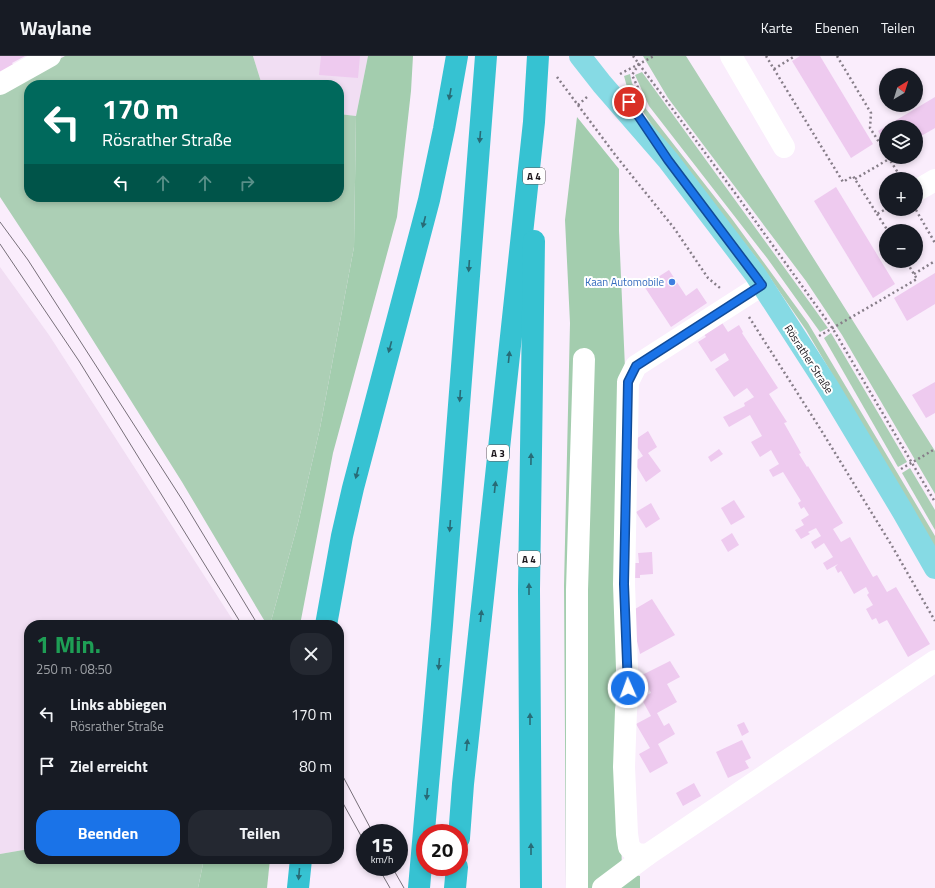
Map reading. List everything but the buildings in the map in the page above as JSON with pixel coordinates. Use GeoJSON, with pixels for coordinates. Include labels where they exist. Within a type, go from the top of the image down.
{"type":"FeatureCollection","features":[{"type":"Feature","properties":{"kind":"highway"},"geometry":{"type":"LineString","coordinates":[[327,620],[342,536],[353,488],[437,167],[457,56]]}},
{"type":"Feature","properties":{"kind":"highway"},"geometry":{"type":"LineString","coordinates":[[419,888],[442,625],[486,56]]}},
{"type":"Feature","properties":{"kind":"highway","name":"A 3"},"geometry":{"type":"LineString","coordinates":[[460,824],[463,784],[534,122],[538,56]]}},
{"type":"Feature","properties":{"kind":"highway","name":"A 4"},"geometry":{"type":"LineString","coordinates":[[531,888],[529,590],[534,122]]}},
{"type":"Feature","properties":{"kind":"highway"},"geometry":{"type":"LineString","coordinates":[[298,888],[300,864]]}},
{"type":"Feature","properties":{"kind":"highway"},"geometry":{"type":"LineString","coordinates":[[455,888],[456,876]]}},
{"type":"Feature","properties":{"kind":"main road","name":"Rösrather Straße"},"geometry":{"type":"LineString","coordinates":[[580,56],[602,84],[668,160]]}},
{"type":"Feature","properties":{"kind":"main road","name":"Rösrather Straße"},"geometry":{"type":"LineString","coordinates":[[600,56],[668,160],[762,285],[828,387],[935,568]]}},
{"type":"Feature","properties":{"kind":"street"},"geometry":{"type":"LineString","coordinates":[[0,84],[50,56]]}},
{"type":"Feature","properties":{"kind":"street"},"geometry":{"type":"LineString","coordinates":[[730,56],[784,147]]}},
{"type":"Feature","properties":{"kind":"street"},"geometry":{"type":"LineString","coordinates":[[923,187],[935,180]]}},
{"type":"Feature","properties":{"kind":"street"},"geometry":{"type":"LineString","coordinates":[[646,855],[636,854],[629,847],[624,767],[624,734],[628,691],[624,584],[628,382],[636,366],[762,285]]}},
{"type":"Feature","properties":{"kind":"street"},"geometry":{"type":"LineString","coordinates":[[577,888],[577,590],[584,359]]}},
{"type":"Feature","properties":{"kind":"street"},"geometry":{"type":"LineString","coordinates":[[603,888],[646,855],[935,661]]}},
{"type":"Feature","properties":{"kind":"path"},"geometry":{"type":"LineString","coordinates":[[632,56],[833,329],[935,502]]}},
{"type":"Feature","properties":{"kind":"path"},"geometry":{"type":"LineString","coordinates":[[766,56],[843,182],[853,176],[883,224]]}},
{"type":"Feature","properties":{"kind":"path"},"geometry":{"type":"LineString","coordinates":[[774,69],[795,56]]}},
{"type":"Feature","properties":{"kind":"path"},"geometry":{"type":"LineString","coordinates":[[837,56],[871,113],[870,128],[879,142]]}},
{"type":"Feature","properties":{"kind":"path"},"geometry":{"type":"LineString","coordinates":[[555,74],[616,156],[674,228],[708,278],[745,311],[821,430],[892,546],[935,621]]}},
{"type":"Feature","properties":{"kind":"path"},"geometry":{"type":"LineString","coordinates":[[855,179],[879,164]]}},
{"type":"Feature","properties":{"kind":"path"},"geometry":{"type":"LineString","coordinates":[[920,216],[935,243]]}},
{"type":"Feature","properties":{"kind":"path"},"geometry":{"type":"LineString","coordinates":[[914,274],[935,261]]}},
{"type":"Feature","properties":{"kind":"path"},"geometry":{"type":"LineString","coordinates":[[819,336],[917,279],[910,268]]}},
{"type":"Feature","properties":{"kind":"path"},"geometry":{"type":"LineString","coordinates":[[898,471],[935,449]]}},
{"type":"Feature","properties":{"kind":"shaded area"},"geometry":{"type":"Polygon","coordinates":[[[253,56],[368,56],[356,116],[344,115],[344,80],[260,80],[253,56]]]}},
{"type":"Feature","properties":{"kind":"shaded area"},"geometry":{"type":"Polygon","coordinates":[[[0,267],[49,335],[233,620],[24,620],[24,850],[0,854],[0,267]]]}},
{"type":"Feature","properties":{"kind":"green space"},"geometry":{"type":"Polygon","coordinates":[[[65,56],[253,56],[260,80],[24,80],[24,202],[344,202],[344,115],[356,116],[354,247],[320,428],[298,523],[271,620],[264,620],[182,482],[67,299],[0,197],[0,92],[65,56]]]}},
{"type":"Feature","properties":{"kind":"green space"},"geometry":{"type":"Polygon","coordinates":[[[368,56],[413,56],[411,91],[397,217],[333,453],[301,620],[271,620],[298,523],[320,428],[354,247],[356,116],[368,56]]]}},
{"type":"Feature","properties":{"kind":"green space"},"geometry":{"type":"Polygon","coordinates":[[[643,56],[686,56],[935,451],[935,494],[842,335],[806,281],[668,98],[643,56]]]}},
{"type":"Feature","properties":{"kind":"green space"},"geometry":{"type":"Polygon","coordinates":[[[642,72],[828,328],[820,332],[767,258],[649,106],[635,75],[642,72]]]}},
{"type":"Feature","properties":{"kind":"green space"},"geometry":{"type":"Polygon","coordinates":[[[630,74],[632,83],[646,109],[732,219],[808,323],[935,536],[935,548],[806,330],[757,259],[654,128],[635,100],[627,87],[624,76],[630,74]]]}},
{"type":"Feature","properties":{"kind":"green space"},"geometry":{"type":"Polygon","coordinates":[[[577,117],[619,169],[619,231],[625,368],[615,582],[622,872],[640,876],[640,888],[566,888],[564,586],[570,323],[565,220],[577,117]]]}},
{"type":"Feature","properties":{"kind":"green space"},"geometry":{"type":"Polygon","coordinates":[[[831,333],[907,462],[898,467],[824,338],[831,333]]]}},
{"type":"Feature","properties":{"kind":"green space"},"geometry":{"type":"Polygon","coordinates":[[[910,468],[935,510],[935,530],[902,473],[910,468]]]}},
{"type":"Feature","properties":{"kind":"green space"},"geometry":{"type":"Polygon","coordinates":[[[24,850],[24,864],[203,864],[198,888],[0,888],[0,854],[24,850]]]}},
{"type":"Feature","properties":{"kind":"green space"},"geometry":{"type":"Polygon","coordinates":[[[203,864],[269,864],[267,888],[198,888],[203,864]]]}},
{"type":"Feature","properties":{"kind":"tram line"},"geometry":{"type":"LineString","coordinates":[[0,222],[28,260],[183,501],[255,620]]}},
{"type":"Feature","properties":{"kind":"tram line"},"geometry":{"type":"LineString","coordinates":[[0,244],[79,361],[239,620]]}},
{"type":"Feature","properties":{"kind":"tram line"},"geometry":{"type":"LineString","coordinates":[[344,778],[368,824]]}},
{"type":"Feature","properties":{"kind":"tram line"},"geometry":{"type":"LineString","coordinates":[[344,805],[356,827]]}},
{"type":"Feature","properties":{"kind":"tram line"},"geometry":{"type":"LineString","coordinates":[[383,876],[390,888]]}},
{"type":"Feature","properties":{"kind":"tram line"},"geometry":{"type":"LineString","coordinates":[[397,876],[404,888]]}},
{"type":"Feature","properties":{"kind":"place","name":"Kaan Automobile"},"geometry":{"type":"Point","coordinates":[672,282]}},
{"type":"Feature","properties":{"kind":"route"},"geometry":{"type":"LineString","coordinates":[[628,688],[629,680],[625,636],[626,615],[624,584],[628,382],[636,366],[762,285],[668,160],[629,102]]}}]}
